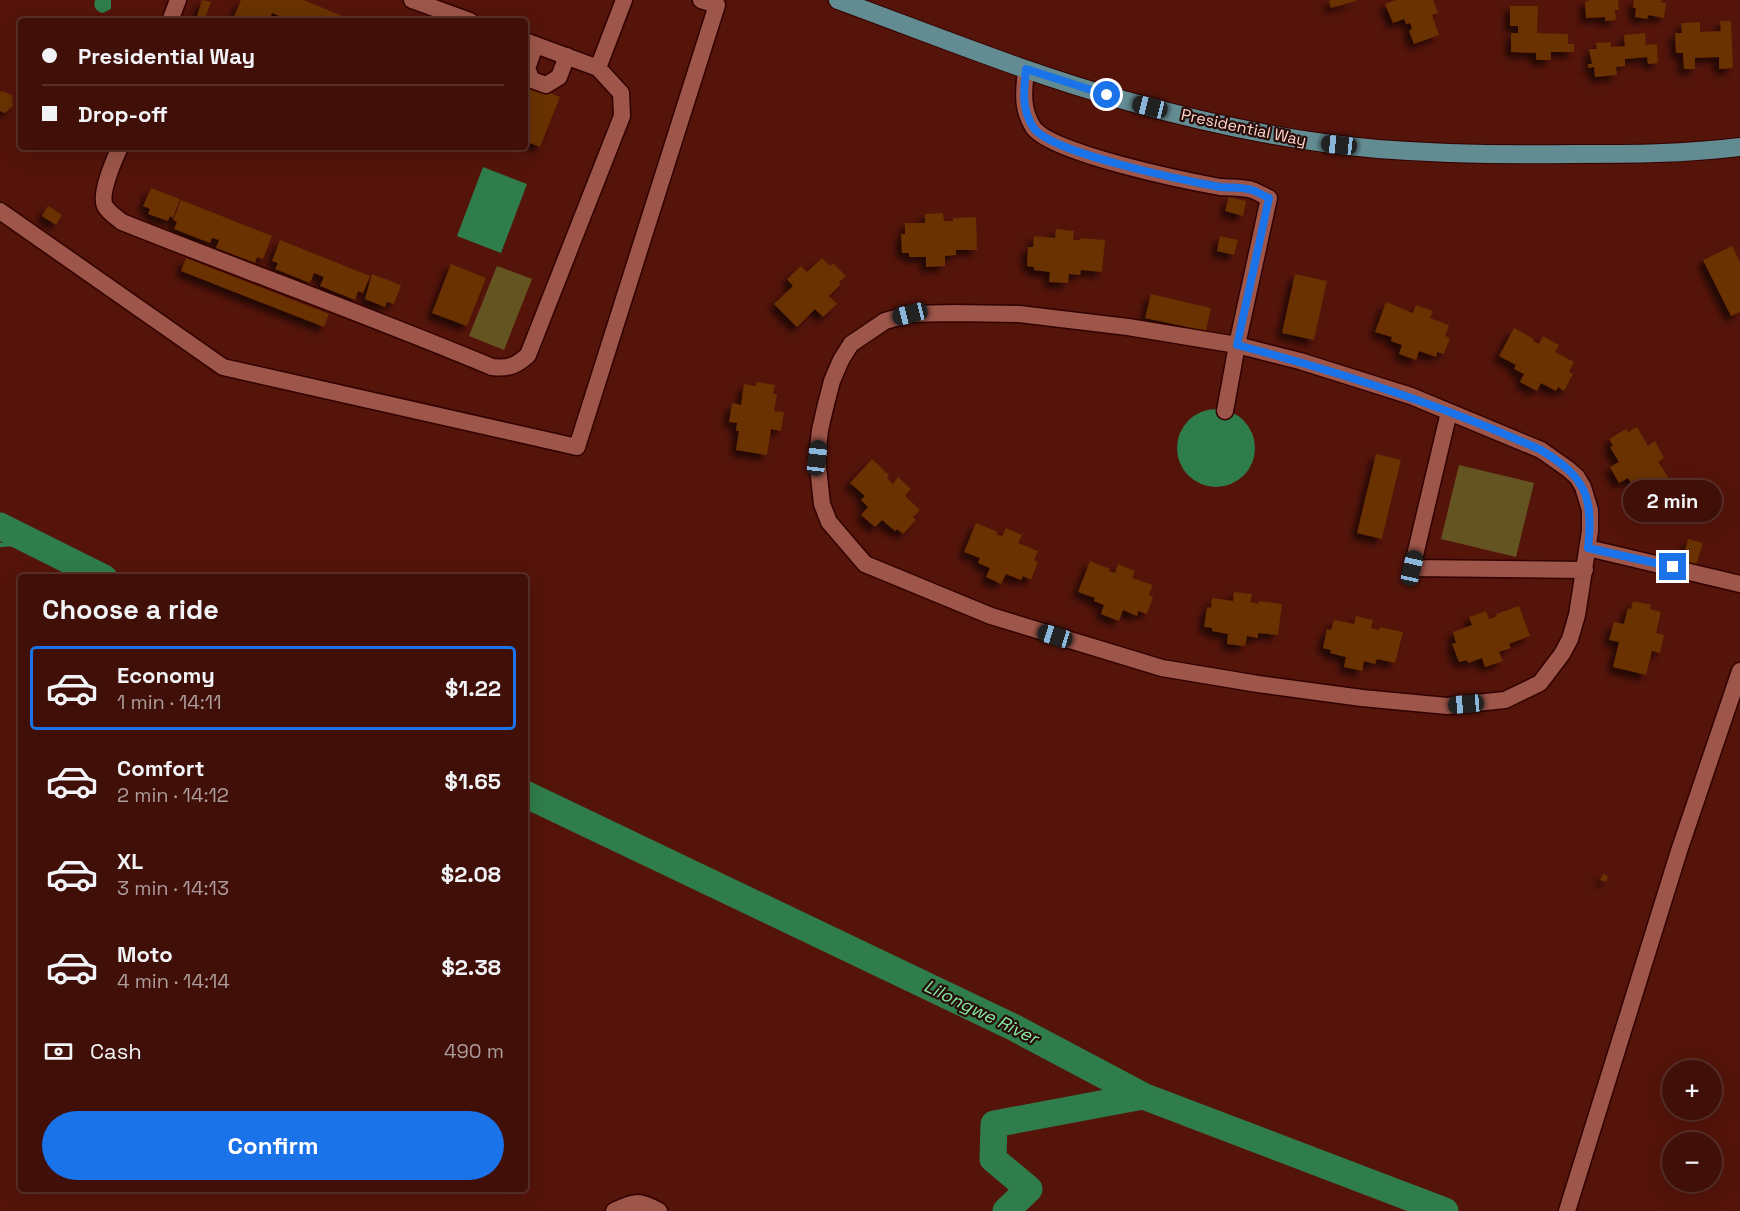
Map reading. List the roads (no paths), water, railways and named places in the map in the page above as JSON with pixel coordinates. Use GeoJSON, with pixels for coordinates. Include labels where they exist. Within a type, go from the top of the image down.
{"type":"FeatureCollection","features":[{"type":"Feature","properties":{"kind":"main road","name":"Presidential Way"},"geometry":{"type":"LineString","coordinates":[[838,0],[1026,69],[1127,101],[1239,129],[1366,148],[1500,155],[1630,154],[1710,151],[1740,147]]}},
{"type":"Feature","properties":{"kind":"street"},"geometry":{"type":"LineString","coordinates":[[171,18],[178,0]]}},
{"type":"Feature","properties":{"kind":"street"},"geometry":{"type":"LineString","coordinates":[[412,0],[462,18]]}},
{"type":"Feature","properties":{"kind":"street"},"geometry":{"type":"LineString","coordinates":[[598,68],[624,0]]}},
{"type":"Feature","properties":{"kind":"street"},"geometry":{"type":"LineString","coordinates":[[0,211],[223,367],[577,447],[717,5],[701,0]]}},
{"type":"Feature","properties":{"kind":"street"},"geometry":{"type":"LineString","coordinates":[[119,150],[103,194],[104,204],[110,213],[122,222],[262,278],[403,330],[492,367],[506,369],[518,365],[528,355],[622,116],[621,93],[598,68],[530,43],[528,60]]}},
{"type":"Feature","properties":{"kind":"street"},"geometry":{"type":"LineString","coordinates":[[528,71],[532,80],[546,85],[559,77],[567,56]]}},
{"type":"Feature","properties":{"kind":"street"},"geometry":{"type":"LineString","coordinates":[[1026,69],[1024,107],[1034,129],[1053,141],[1080,153],[1166,176],[1222,187],[1253,190],[1269,198],[1225,411]]}},
{"type":"Feature","properties":{"kind":"street"},"geometry":{"type":"LineString","coordinates":[[910,314],[1019,314],[1128,327],[1237,345],[1300,361],[1411,396],[1541,450],[1555,458],[1577,477],[1583,487],[1590,510],[1588,548],[1577,615],[1570,639],[1562,654],[1540,684],[1505,700],[1447,706],[1362,698],[1162,668],[991,616],[865,564],[829,522],[822,504],[817,458],[820,430],[832,381],[851,344],[885,321],[910,314]]}},
{"type":"Feature","properties":{"kind":"street"},"geometry":{"type":"LineString","coordinates":[[1449,412],[1412,568],[1585,570]]}},
{"type":"Feature","properties":{"kind":"street"},"geometry":{"type":"LineString","coordinates":[[1588,548],[1740,584]]}},
{"type":"Feature","properties":{"kind":"street"},"geometry":{"type":"LineString","coordinates":[[1567,1211],[1679,850],[1740,671]]}},
{"type":"Feature","properties":{"kind":"street"},"geometry":{"type":"LineString","coordinates":[[614,1211],[633,1203],[645,1203],[659,1211]]}},
{"type":"Feature","properties":{"kind":"waterway","name":"Lilongwe River"},"geometry":{"type":"LineString","coordinates":[[0,526],[96,574]]}},
{"type":"Feature","properties":{"kind":"waterway"},"geometry":{"type":"LineString","coordinates":[[0,545],[32,542]]}},
{"type":"Feature","properties":{"kind":"waterway","name":"Lilongwe River"},"geometry":{"type":"LineString","coordinates":[[528,795],[1013,1027],[1143,1096],[1445,1211]]}},
{"type":"Feature","properties":{"kind":"waterway"},"geometry":{"type":"LineString","coordinates":[[1006,1211],[1029,1189],[993,1159],[994,1124],[1143,1096]]}}]}
